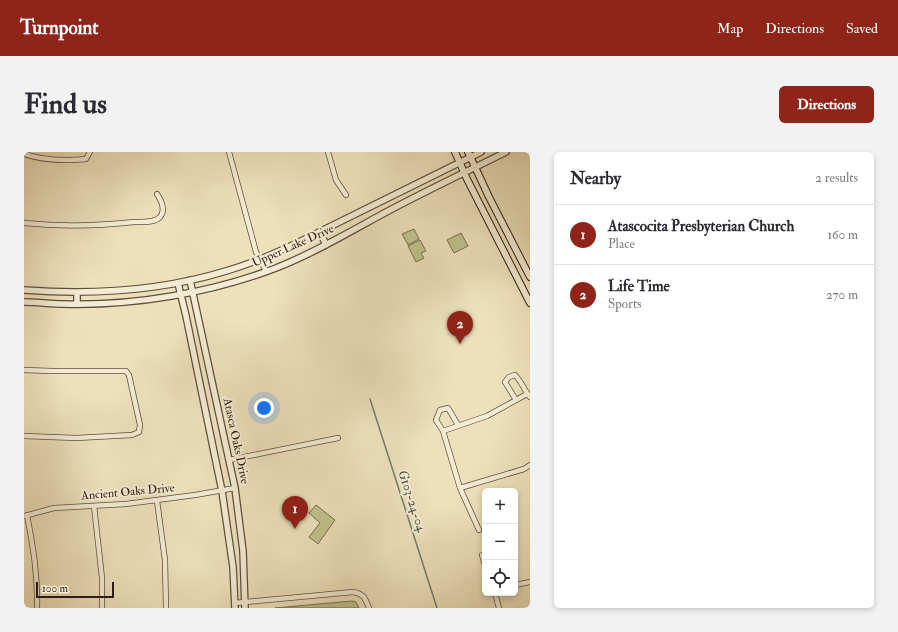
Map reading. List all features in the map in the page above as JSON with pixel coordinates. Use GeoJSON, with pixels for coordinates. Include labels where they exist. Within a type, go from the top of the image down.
{"type":"FeatureCollection","features":[{"type":"Feature","properties":{"kind":"main road"},"geometry":{"type":"LineString","coordinates":[[455,152],[530,303]]}},
{"type":"Feature","properties":{"kind":"main road"},"geometry":{"type":"LineString","coordinates":[[469,155],[530,277]]}},
{"type":"Feature","properties":{"kind":"main road"},"geometry":{"type":"LineString","coordinates":[[505,253],[515,248]]}},
{"type":"Feature","properties":{"kind":"street"},"geometry":{"type":"LineString","coordinates":[[24,154],[50,159],[80,160],[86,159],[90,152]]}},
{"type":"Feature","properties":{"kind":"street"},"geometry":{"type":"LineString","coordinates":[[228,152],[256,252],[266,271]]}},
{"type":"Feature","properties":{"kind":"street"},"geometry":{"type":"LineString","coordinates":[[328,152],[336,180],[346,195]]}},
{"type":"Feature","properties":{"kind":"street","name":"Upper Lake Drive"},"geometry":{"type":"LineString","coordinates":[[24,290],[77,292],[124,290],[178,283],[227,271],[272,255],[460,163],[469,155],[481,152]]}},
{"type":"Feature","properties":{"kind":"street","name":"Upper Lake Drive"},"geometry":{"type":"LineString","coordinates":[[24,302],[77,304],[119,303],[180,294],[238,280],[277,267],[326,245],[392,209],[506,152]]}},
{"type":"Feature","properties":{"kind":"street"},"geometry":{"type":"LineString","coordinates":[[24,223],[93,226],[150,221],[160,217],[162,214],[162,203],[157,194]]}},
{"type":"Feature","properties":{"kind":"street"},"geometry":{"type":"LineString","coordinates":[[386,199],[392,209]]}},
{"type":"Feature","properties":{"kind":"street"},"geometry":{"type":"LineString","coordinates":[[320,232],[326,245]]}},
{"type":"Feature","properties":{"kind":"street","name":"Atasca Oaks Drive"},"geometry":{"type":"LineString","coordinates":[[190,280],[235,488],[243,551],[245,605]]}},
{"type":"Feature","properties":{"kind":"street","name":"Atasca Oaks Drive"},"geometry":{"type":"LineString","coordinates":[[178,283],[199,376],[222,491],[233,567],[235,606]]}},
{"type":"Feature","properties":{"kind":"street"},"geometry":{"type":"LineString","coordinates":[[77,292],[77,304]]}},
{"type":"Feature","properties":{"kind":"street"},"geometry":{"type":"LineString","coordinates":[[24,370],[126,371],[129,375],[140,425],[139,432],[132,435],[94,438],[24,436]]}},
{"type":"Feature","properties":{"kind":"street"},"geometry":{"type":"LineString","coordinates":[[199,376],[210,373]]}},
{"type":"Feature","properties":{"kind":"street"},"geometry":{"type":"LineString","coordinates":[[443,431],[486,416],[516,400],[528,396],[520,380],[515,375],[509,377],[505,382],[516,400]]}},
{"type":"Feature","properties":{"kind":"street"},"geometry":{"type":"LineString","coordinates":[[458,426],[448,408],[440,410],[436,420],[443,431],[460,488],[479,530]]}},
{"type":"Feature","properties":{"kind":"street"},"geometry":{"type":"LineString","coordinates":[[229,460],[338,438]]}},
{"type":"Feature","properties":{"kind":"street"},"geometry":{"type":"LineString","coordinates":[[460,488],[524,469],[530,465]]}},
{"type":"Feature","properties":{"kind":"street","name":"Ancient Oaks Drive"},"geometry":{"type":"LineString","coordinates":[[25,516],[54,508],[157,501],[235,488]]}},
{"type":"Feature","properties":{"kind":"street"},"geometry":{"type":"LineString","coordinates":[[157,501],[165,560],[166,608]]}},
{"type":"Feature","properties":{"kind":"street"},"geometry":{"type":"LineString","coordinates":[[94,506],[102,578],[102,608]]}},
{"type":"Feature","properties":{"kind":"street"},"geometry":{"type":"LineString","coordinates":[[25,516],[35,560],[37,608]]}},
{"type":"Feature","properties":{"kind":"street"},"geometry":{"type":"LineString","coordinates":[[518,584],[530,582]]}},
{"type":"Feature","properties":{"kind":"street"},"geometry":{"type":"LineString","coordinates":[[235,606],[348,592],[360,593],[364,597],[368,608]]}},
{"type":"Feature","properties":{"kind":"street"},"geometry":{"type":"LineString","coordinates":[[496,596],[499,608]]}},
{"type":"Feature","properties":{"kind":"green space"},"geometry":{"type":"Polygon","coordinates":[[[414,229],[419,239],[408,245],[402,234],[414,229]]]}},
{"type":"Feature","properties":{"kind":"green space"},"geometry":{"type":"Polygon","coordinates":[[[461,233],[468,246],[454,253],[447,240],[461,233]]]}},
{"type":"Feature","properties":{"kind":"green space"},"geometry":{"type":"Polygon","coordinates":[[[420,240],[426,251],[421,253],[424,258],[416,262],[408,246],[420,240]]]}},
{"type":"Feature","properties":{"kind":"green space"},"geometry":{"type":"Polygon","coordinates":[[[316,505],[335,520],[318,544],[309,537],[320,523],[309,513],[316,505]]]}},
{"type":"Feature","properties":{"kind":"green space"},"geometry":{"type":"Polygon","coordinates":[[[352,601],[356,602],[359,608],[275,608],[352,601]]]}},
{"type":"Feature","properties":{"kind":"waterway","name":"G103-24-04"},"geometry":{"type":"LineString","coordinates":[[370,399],[437,608]]}},
{"type":"Feature","properties":{"kind":"place","name":"Life Time"},"geometry":{"type":"Point","coordinates":[460,344]}},
{"type":"Feature","properties":{"kind":"place","name":"Atascocita Presbyterian Church"},"geometry":{"type":"Point","coordinates":[295,529]}}]}
